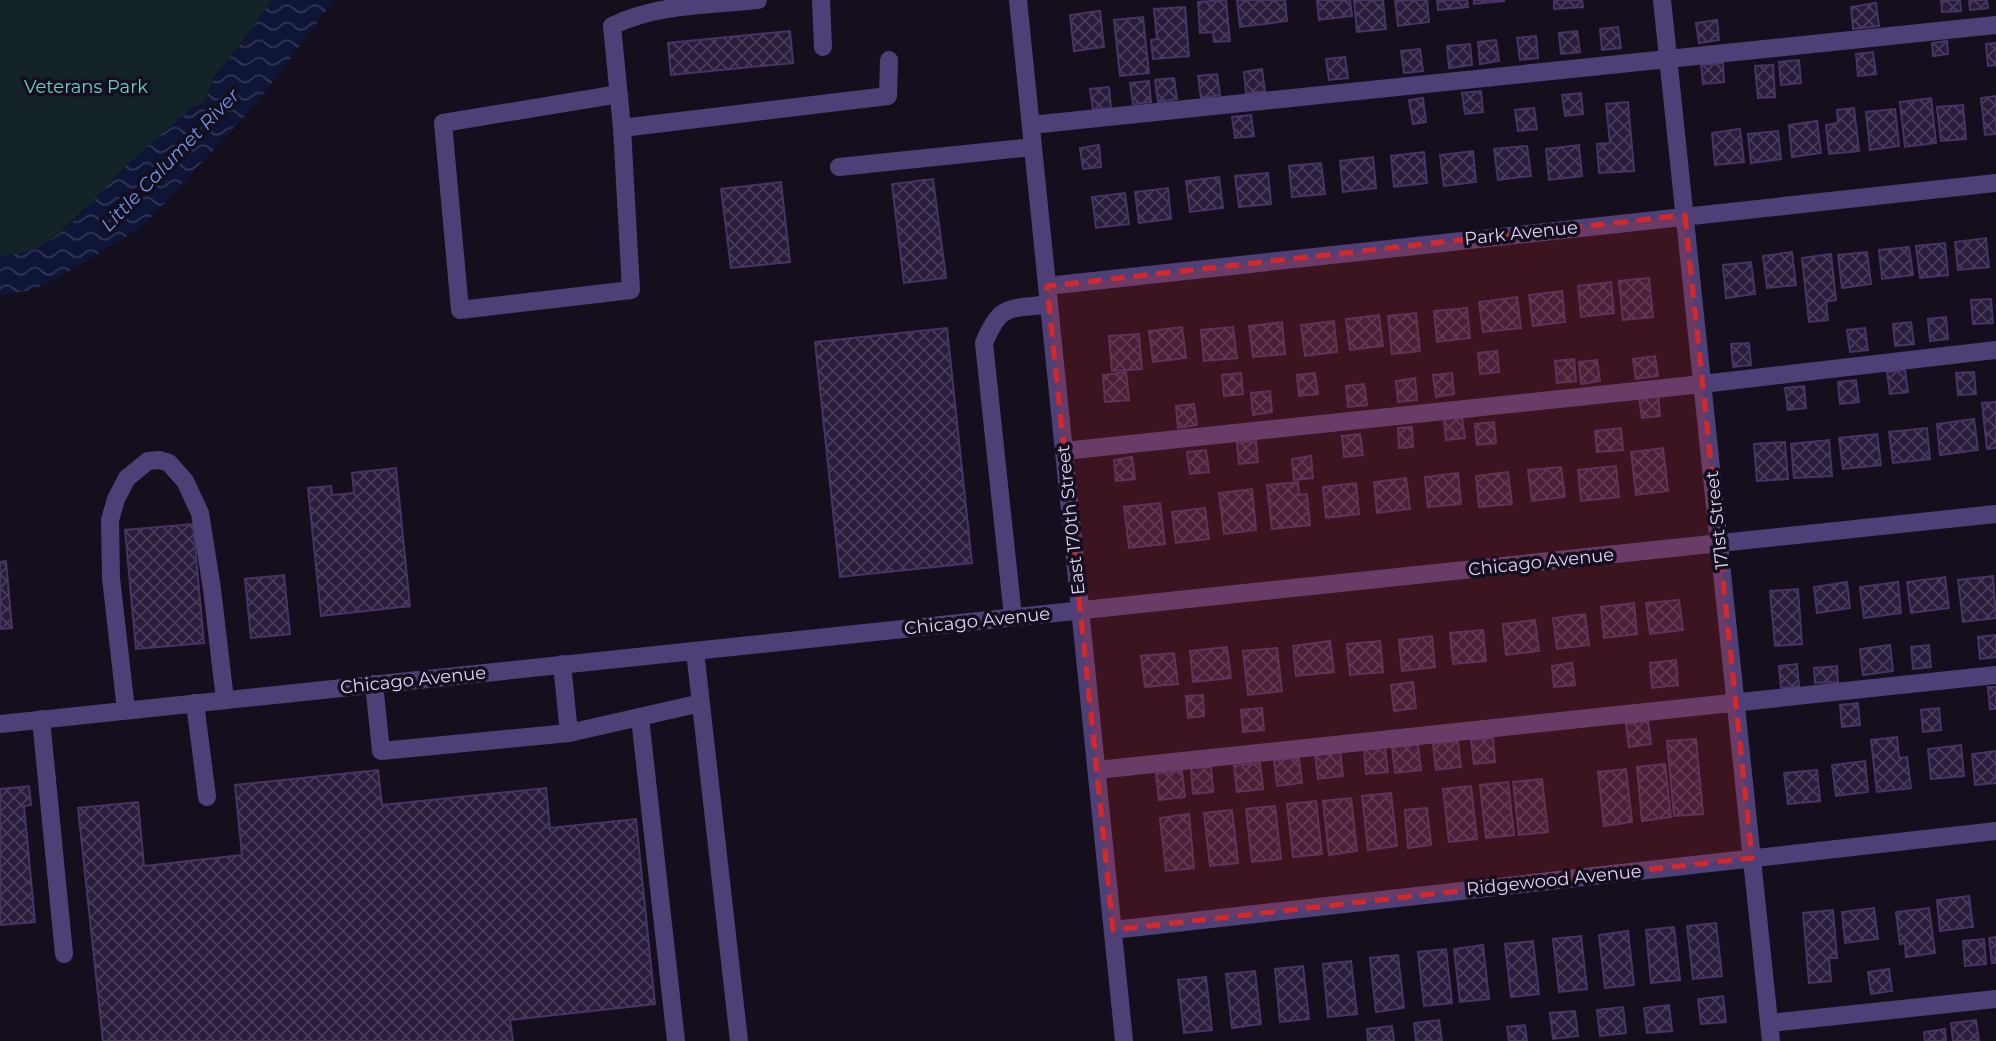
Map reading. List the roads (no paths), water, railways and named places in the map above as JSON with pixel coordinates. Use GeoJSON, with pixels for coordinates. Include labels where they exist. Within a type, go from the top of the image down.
{"type":"FeatureCollection","features":[{"type":"Feature","properties":{"kind":"street"},"geometry":{"type":"LineString","coordinates":[[619,94],[443,123],[460,310],[631,290],[622,128],[619,94],[612,26],[629,18],[661,10],[758,0]]}},
{"type":"Feature","properties":{"kind":"street"},"geometry":{"type":"LineString","coordinates":[[821,0],[823,47]]}},
{"type":"Feature","properties":{"kind":"street","name":"East 170th Street"},"geometry":{"type":"LineString","coordinates":[[1018,0],[1124,1041]]}},
{"type":"Feature","properties":{"kind":"street","name":"171st Street"},"geometry":{"type":"LineString","coordinates":[[1662,0],[1770,1032]]}},
{"type":"Feature","properties":{"kind":"street"},"geometry":{"type":"LineString","coordinates":[[1031,125],[1996,25]]}},
{"type":"Feature","properties":{"kind":"street"},"geometry":{"type":"LineString","coordinates":[[622,128],[888,96],[889,60]]}},
{"type":"Feature","properties":{"kind":"street"},"geometry":{"type":"LineString","coordinates":[[839,167],[1033,147]]}},
{"type":"Feature","properties":{"kind":"street","name":"Park Avenue"},"geometry":{"type":"LineString","coordinates":[[1013,617],[984,343],[993,321],[1003,311],[1048,295],[1685,215],[1996,183]]}},
{"type":"Feature","properties":{"kind":"street"},"geometry":{"type":"LineString","coordinates":[[1064,451],[1702,384],[1996,349]]}},
{"type":"Feature","properties":{"kind":"street"},"geometry":{"type":"LineString","coordinates":[[126,710],[111,578],[110,520],[116,499],[127,478],[148,461],[160,460],[169,463],[185,481],[200,513],[225,700]]}},
{"type":"Feature","properties":{"kind":"street","name":"Chicago Avenue"},"geometry":{"type":"LineString","coordinates":[[0,724],[1996,514]]}},
{"type":"Feature","properties":{"kind":"street"},"geometry":{"type":"LineString","coordinates":[[695,650],[739,1041]]}},
{"type":"Feature","properties":{"kind":"street"},"geometry":{"type":"LineString","coordinates":[[562,664],[569,733]]}},
{"type":"Feature","properties":{"kind":"street"},"geometry":{"type":"LineString","coordinates":[[1097,770],[1996,675]]}},
{"type":"Feature","properties":{"kind":"street"},"geometry":{"type":"LineString","coordinates":[[374,684],[381,751],[569,733],[701,703]]}},
{"type":"Feature","properties":{"kind":"street"},"geometry":{"type":"LineString","coordinates":[[195,703],[207,797]]}},
{"type":"Feature","properties":{"kind":"street"},"geometry":{"type":"LineString","coordinates":[[640,718],[676,1041]]}},
{"type":"Feature","properties":{"kind":"street"},"geometry":{"type":"LineString","coordinates":[[41,719],[64,954]]}},
{"type":"Feature","properties":{"kind":"street","name":"Ridgewood Avenue"},"geometry":{"type":"LineString","coordinates":[[1113,930],[1996,831]]}},
{"type":"Feature","properties":{"kind":"street"},"geometry":{"type":"LineString","coordinates":[[1770,1032],[1996,999]]}},
{"type":"Feature","properties":{"kind":"water","name":"Little Calumet River"},"geometry":{"type":"Polygon","coordinates":[[[272,0],[334,0],[256,104],[142,227],[65,274],[33,290],[0,295],[0,257],[31,251],[51,240],[74,221],[150,144],[194,106],[205,102],[214,77],[272,0]]]}},
{"type":"Feature","properties":{"kind":"park label","name":"Veterans Park"},"geometry":{"type":"Point","coordinates":[86,87]}}]}
